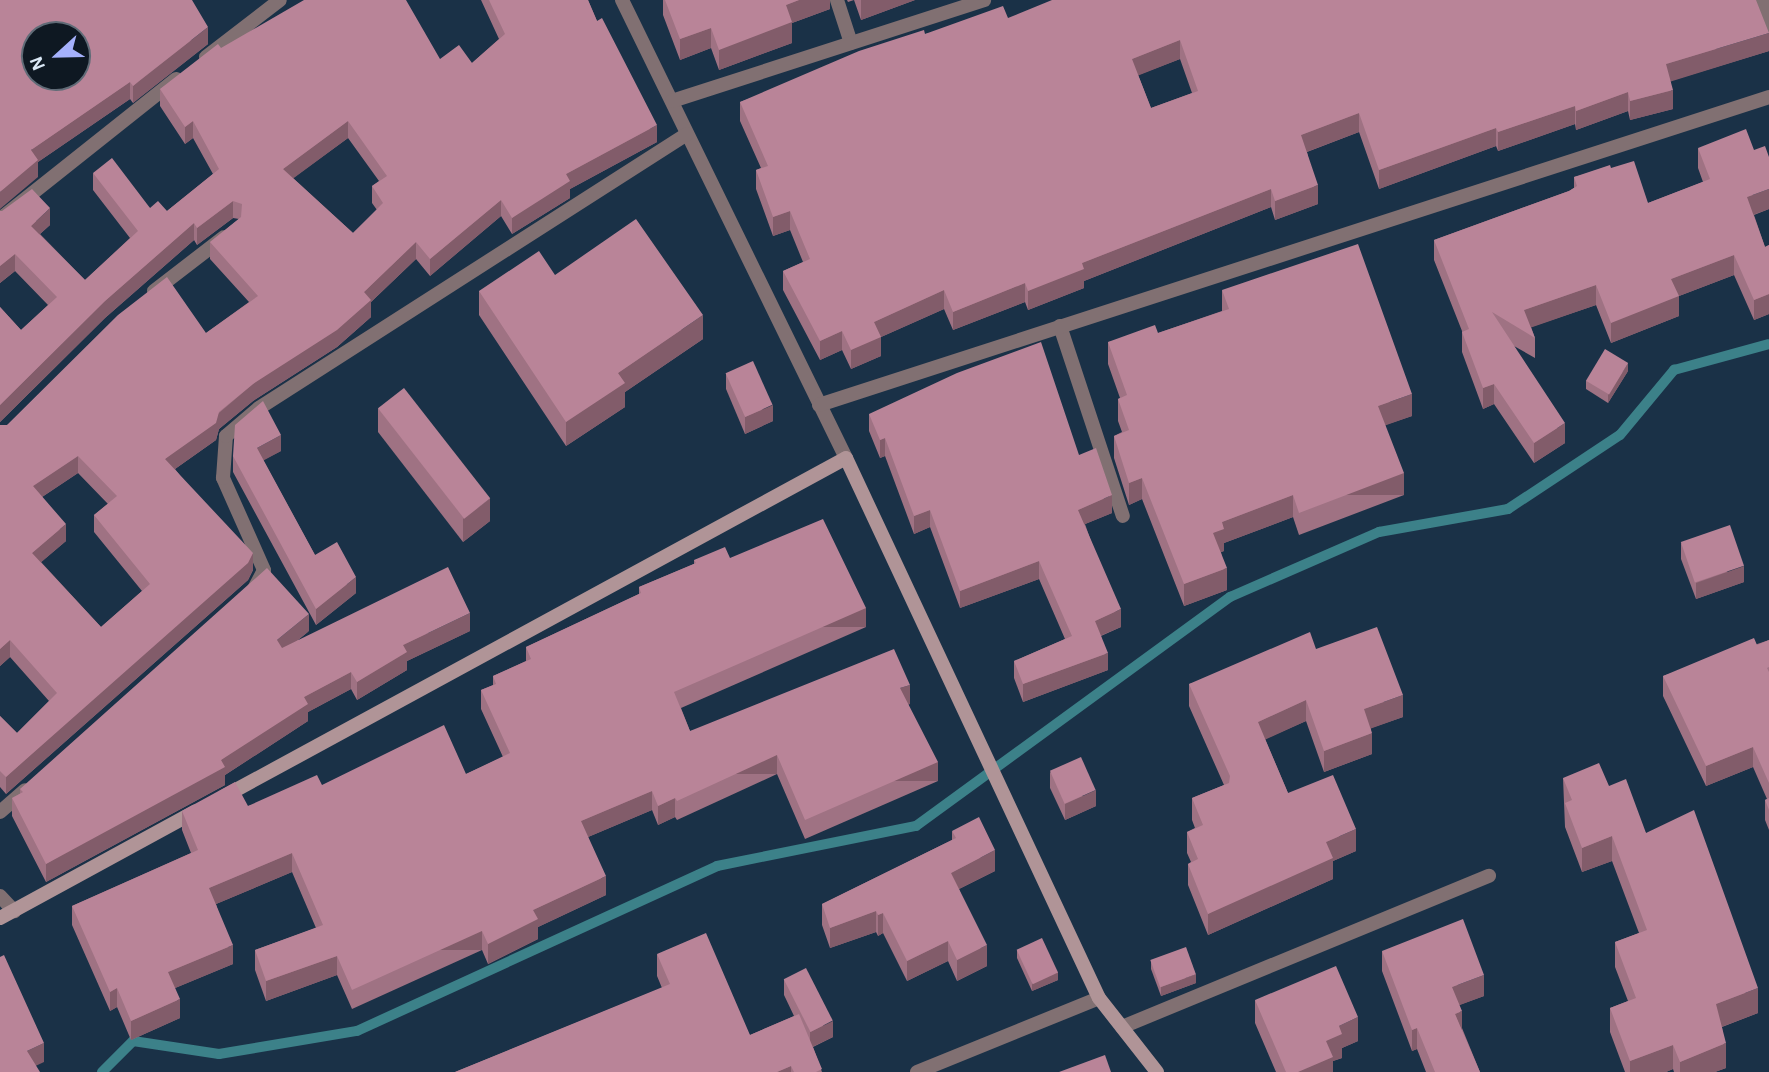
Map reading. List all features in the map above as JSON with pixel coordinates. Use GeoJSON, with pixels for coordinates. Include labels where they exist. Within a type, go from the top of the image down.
{"type":"FeatureCollection","features":[{"type":"Feature","properties":{"kind":"street"},"geometry":{"type":"LineString","coordinates":[[0,219],[280,0]]}},
{"type":"Feature","properties":{"kind":"street"},"geometry":{"type":"LineString","coordinates":[[622,0],[846,458],[1099,998],[1157,1072]]}},
{"type":"Feature","properties":{"kind":"street"},"geometry":{"type":"LineString","coordinates":[[837,0],[851,43]]}},
{"type":"Feature","properties":{"kind":"street"},"geometry":{"type":"LineString","coordinates":[[672,102],[984,0]]}},
{"type":"Feature","properties":{"kind":"street"},"geometry":{"type":"LineString","coordinates":[[1762,0],[1769,26]]}},
{"type":"Feature","properties":{"kind":"street"},"geometry":{"type":"LineString","coordinates":[[819,405],[1769,97]]}},
{"type":"Feature","properties":{"kind":"street"},"geometry":{"type":"LineString","coordinates":[[246,595],[264,570],[223,478],[226,436],[259,408],[687,134]]}},
{"type":"Feature","properties":{"kind":"street"},"geometry":{"type":"LineString","coordinates":[[142,300],[235,227]]}},
{"type":"Feature","properties":{"kind":"street"},"geometry":{"type":"LineString","coordinates":[[1060,326],[1123,516]]}},
{"type":"Feature","properties":{"kind":"street"},"geometry":{"type":"LineString","coordinates":[[0,918],[846,458]]}},
{"type":"Feature","properties":{"kind":"street"},"geometry":{"type":"LineString","coordinates":[[0,812],[41,776]]}},
{"type":"Feature","properties":{"kind":"street"},"geometry":{"type":"LineString","coordinates":[[1122,1027],[1489,876]]}},
{"type":"Feature","properties":{"kind":"street"},"geometry":{"type":"LineString","coordinates":[[0,895],[14,911]]}},
{"type":"Feature","properties":{"kind":"street"},"geometry":{"type":"LineString","coordinates":[[917,1072],[1099,998]]}},
{"type":"Feature","properties":{"kind":"building"},"geometry":{"type":"Polygon","coordinates":[[[0,0],[192,0],[208,27],[133,86],[130,82],[31,150],[38,160],[0,192],[0,0]]]}},
{"type":"Feature","properties":{"kind":"building"},"geometry":{"type":"Polygon","coordinates":[[[304,0],[406,0],[440,59],[459,45],[472,63],[505,34],[489,0],[588,0],[597,21],[602,18],[657,125],[566,174],[570,181],[512,218],[501,200],[430,259],[416,242],[364,292],[371,300],[337,330],[253,384],[219,412],[216,423],[165,459],[253,553],[248,563],[6,777],[0,771],[0,716],[17,733],[57,693],[10,640],[0,649],[0,425],[7,425],[118,315],[167,277],[206,333],[258,296],[210,242],[241,217],[242,204],[233,201],[197,228],[194,223],[105,301],[0,405],[0,307],[21,330],[57,297],[15,254],[0,266],[0,211],[32,189],[50,208],[31,226],[85,280],[138,231],[93,173],[112,158],[150,208],[158,201],[167,211],[219,169],[193,121],[185,127],[160,89],[218,44],[221,48],[304,0]],[[348,121],[283,169],[353,233],[383,203],[372,186],[387,176],[348,121]],[[78,456],[33,486],[66,524],[32,553],[101,627],[150,584],[94,515],[117,496],[78,456]]]}},
{"type":"Feature","properties":{"kind":"building"},"geometry":{"type":"Polygon","coordinates":[[[665,0],[799,0],[786,5],[792,22],[719,50],[711,28],[680,39],[665,0]]]}},
{"type":"Feature","properties":{"kind":"building"},"geometry":{"type":"Polygon","coordinates":[[[1052,0],[1756,0],[1769,33],[1666,64],[1673,90],[1630,101],[1628,92],[1576,111],[1575,106],[1498,132],[1496,128],[1379,170],[1359,113],[1301,135],[1318,185],[1275,201],[1271,189],[1082,263],[1084,269],[1028,291],[1025,283],[953,312],[944,290],[874,322],[881,337],[851,350],[842,331],[820,341],[783,271],[810,259],[790,211],[773,217],[756,170],[768,166],[740,102],[859,51],[924,30],[925,34],[1003,6],[1008,18],[1052,0]],[[1180,40],[1132,59],[1151,108],[1198,91],[1180,40]]]}},
{"type":"Feature","properties":{"kind":"building"},"geometry":{"type":"Polygon","coordinates":[[[1746,129],[1754,150],[1765,146],[1769,157],[1769,189],[1747,197],[1765,247],[1769,245],[1769,294],[1754,300],[1734,255],[1671,279],[1679,296],[1611,323],[1596,285],[1524,310],[1535,338],[1492,312],[1565,423],[1534,443],[1494,384],[1483,388],[1462,332],[1469,329],[1434,240],[1569,191],[1577,186],[1574,177],[1610,165],[1611,168],[1634,161],[1648,203],[1710,179],[1698,148],[1746,129]]]}},
{"type":"Feature","properties":{"kind":"building"},"geometry":{"type":"Polygon","coordinates":[[[636,219],[703,315],[618,373],[625,383],[566,422],[479,291],[539,251],[555,275],[636,219]]]}},
{"type":"Feature","properties":{"kind":"building"},"geometry":{"type":"Polygon","coordinates":[[[1358,244],[1412,394],[1378,406],[1404,473],[1299,513],[1293,495],[1222,522],[1224,529],[1213,533],[1227,568],[1184,584],[1142,478],[1129,483],[1114,436],[1129,430],[1118,399],[1127,395],[1108,342],[1155,325],[1158,333],[1229,309],[1222,290],[1358,244]]]}},
{"type":"Feature","properties":{"kind":"building"},"geometry":{"type":"Polygon","coordinates":[[[1041,342],[1079,455],[1096,448],[1112,495],[1078,510],[1121,609],[1095,621],[1108,653],[1023,684],[1014,661],[1072,636],[1039,561],[960,591],[930,510],[914,516],[885,438],[880,440],[869,414],[957,373],[1041,342]]]}},
{"type":"Feature","properties":{"kind":"building"},"geometry":{"type":"Polygon","coordinates":[[[1605,349],[1628,363],[1609,395],[1586,381],[1605,349]]]}},
{"type":"Feature","properties":{"kind":"building"},"geometry":{"type":"Polygon","coordinates":[[[753,361],[773,405],[745,417],[726,373],[753,361]]]}},
{"type":"Feature","properties":{"kind":"building"},"geometry":{"type":"Polygon","coordinates":[[[404,388],[490,498],[464,519],[378,408],[404,388]]]}},
{"type":"Feature","properties":{"kind":"building"},"geometry":{"type":"Polygon","coordinates":[[[263,401],[281,435],[257,448],[315,555],[337,542],[356,577],[316,609],[233,456],[235,425],[263,401]]]}},
{"type":"Feature","properties":{"kind":"building"},"geometry":{"type":"Polygon","coordinates":[[[823,519],[866,608],[674,692],[690,731],[894,649],[910,685],[900,688],[938,762],[805,820],[777,755],[677,801],[675,798],[658,806],[652,791],[581,821],[606,876],[533,910],[538,919],[488,944],[482,931],[352,990],[337,956],[266,981],[255,950],[323,925],[292,853],[209,888],[233,945],[168,972],[180,999],[131,1021],[117,988],[110,992],[72,906],[198,850],[182,811],[235,782],[248,806],[317,775],[322,785],[444,725],[466,774],[510,753],[481,690],[496,684],[493,676],[531,659],[526,647],[641,593],[639,587],[696,563],[694,560],[725,547],[730,558],[823,519]]]}},
{"type":"Feature","properties":{"kind":"building"},"geometry":{"type":"Polygon","coordinates":[[[1730,525],[1744,566],[1695,583],[1681,542],[1730,525]]]}},
{"type":"Feature","properties":{"kind":"building"},"geometry":{"type":"Polygon","coordinates":[[[448,567],[470,613],[403,645],[407,652],[357,682],[351,672],[304,697],[308,704],[221,760],[225,767],[46,864],[12,798],[23,792],[20,789],[267,568],[309,614],[277,640],[282,648],[448,567]]]}},
{"type":"Feature","properties":{"kind":"building"},"geometry":{"type":"Polygon","coordinates":[[[1377,627],[1403,695],[1364,709],[1372,733],[1324,751],[1306,700],[1258,722],[1288,793],[1333,775],[1356,829],[1326,842],[1333,858],[1208,914],[1188,864],[1198,859],[1187,832],[1203,825],[1192,798],[1229,783],[1230,776],[1189,684],[1310,632],[1316,649],[1377,627]]]}},
{"type":"Feature","properties":{"kind":"building"},"geometry":{"type":"Polygon","coordinates":[[[1754,638],[1757,645],[1769,640],[1769,783],[1753,747],[1706,766],[1663,676],[1754,638]]]}},
{"type":"Feature","properties":{"kind":"building"},"geometry":{"type":"Polygon","coordinates":[[[1081,757],[1096,790],[1065,804],[1050,771],[1081,757]]]}},
{"type":"Feature","properties":{"kind":"building"},"geometry":{"type":"Polygon","coordinates":[[[1599,763],[1609,786],[1626,779],[1646,833],[1694,810],[1758,988],[1716,1004],[1726,1043],[1680,1062],[1673,1045],[1630,1061],[1610,1008],[1636,998],[1615,942],[1647,930],[1612,836],[1582,848],[1565,803],[1572,800],[1563,778],[1599,763]]]}},
{"type":"Feature","properties":{"kind":"building"},"geometry":{"type":"Polygon","coordinates":[[[979,817],[995,850],[951,873],[987,945],[957,960],[948,941],[907,961],[883,913],[878,915],[876,911],[830,928],[822,904],[956,838],[952,831],[979,817]]]}},
{"type":"Feature","properties":{"kind":"building"},"geometry":{"type":"Polygon","coordinates":[[[1463,919],[1484,975],[1452,987],[1462,1011],[1455,1014],[1480,1072],[1435,1072],[1417,1028],[1412,1030],[1382,951],[1463,919]]]}},
{"type":"Feature","properties":{"kind":"building"},"geometry":{"type":"Polygon","coordinates":[[[706,933],[750,1035],[799,1014],[822,1069],[816,1072],[794,1072],[791,1066],[777,1072],[455,1072],[670,984],[657,954],[706,933]]]}},
{"type":"Feature","properties":{"kind":"building"},"geometry":{"type":"Polygon","coordinates":[[[1042,938],[1058,972],[1033,984],[1017,950],[1042,938]]]}},
{"type":"Feature","properties":{"kind":"building"},"geometry":{"type":"Polygon","coordinates":[[[1186,947],[1196,974],[1160,987],[1150,960],[1186,947]]]}},
{"type":"Feature","properties":{"kind":"building"},"geometry":{"type":"Polygon","coordinates":[[[4,955],[44,1043],[27,1051],[40,1072],[0,1072],[0,957],[4,955]]]}},
{"type":"Feature","properties":{"kind":"building"},"geometry":{"type":"Polygon","coordinates":[[[1336,966],[1358,1017],[1339,1026],[1342,1034],[1326,1041],[1333,1057],[1298,1072],[1286,1072],[1255,1000],[1336,966]]]}},
{"type":"Feature","properties":{"kind":"building"},"geometry":{"type":"Polygon","coordinates":[[[806,968],[833,1021],[811,1032],[784,979],[806,968]]]}},
{"type":"Feature","properties":{"kind":"building"},"geometry":{"type":"Polygon","coordinates":[[[1105,1055],[1111,1072],[1059,1072],[1105,1055]]]}},
{"type":"Feature","properties":{"kind":"waterway"},"geometry":{"type":"LineString","coordinates":[[102,1072],[133,1041],[219,1054],[357,1031],[717,866],[916,826],[1230,597],[1379,532],[1508,509],[1620,435],[1674,370],[1769,344]]}}]}
